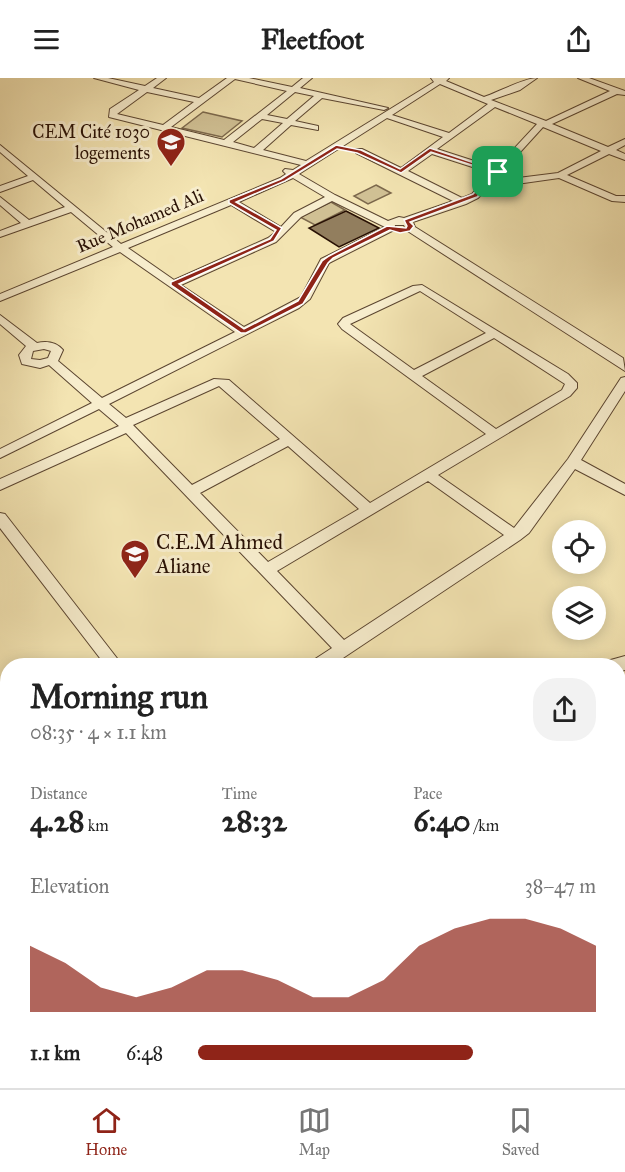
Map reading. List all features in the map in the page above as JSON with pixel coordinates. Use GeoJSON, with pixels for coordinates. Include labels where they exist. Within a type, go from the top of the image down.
{"type":"FeatureCollection","features":[{"type":"Feature","properties":{"kind":"street"},"geometry":{"type":"LineString","coordinates":[[98,78],[201,101]]}},
{"type":"Feature","properties":{"kind":"street"},"geometry":{"type":"LineString","coordinates":[[162,78],[111,113],[115,117],[302,162]]}},
{"type":"Feature","properties":{"kind":"street"},"geometry":{"type":"LineString","coordinates":[[163,129],[232,78]]}},
{"type":"Feature","properties":{"kind":"street"},"geometry":{"type":"LineString","coordinates":[[238,78],[320,95],[385,112],[450,136]]}},
{"type":"Feature","properties":{"kind":"street"},"geometry":{"type":"LineString","coordinates":[[484,99],[517,88],[533,78]]}},
{"type":"Feature","properties":{"kind":"street"},"geometry":{"type":"LineString","coordinates":[[582,78],[621,93]]}},
{"type":"Feature","properties":{"kind":"street"},"geometry":{"type":"LineString","coordinates":[[225,144],[304,79]]}},
{"type":"Feature","properties":{"kind":"street"},"geometry":{"type":"LineString","coordinates":[[438,79],[625,157]]}},
{"type":"Feature","properties":{"kind":"street","name":"Rue Mohamed Ali"},"geometry":{"type":"LineString","coordinates":[[0,298],[118,246],[231,201],[291,173],[335,143],[348,139],[385,112],[438,79]]}},
{"type":"Feature","properties":{"kind":"street"},"geometry":{"type":"LineString","coordinates":[[291,173],[332,197],[400,231],[408,224],[475,196],[544,123],[621,93]]}},
{"type":"Feature","properties":{"kind":"street"},"geometry":{"type":"LineString","coordinates":[[257,150],[320,95]]}},
{"type":"Feature","properties":{"kind":"street"},"geometry":{"type":"LineString","coordinates":[[401,172],[495,103]]}},
{"type":"Feature","properties":{"kind":"street"},"geometry":{"type":"LineString","coordinates":[[0,292],[118,246],[291,173],[302,162],[385,112]]}},
{"type":"Feature","properties":{"kind":"street"},"geometry":{"type":"LineString","coordinates":[[261,116],[315,128]]}},
{"type":"Feature","properties":{"kind":"street"},"geometry":{"type":"LineString","coordinates":[[348,139],[359,151]]}},
{"type":"Feature","properties":{"kind":"street"},"geometry":{"type":"LineString","coordinates":[[487,185],[560,175],[625,142]]}},
{"type":"Feature","properties":{"kind":"street"},"geometry":{"type":"LineString","coordinates":[[335,143],[359,151],[463,202]]}},
{"type":"Feature","properties":{"kind":"street"},"geometry":{"type":"LineString","coordinates":[[0,148],[118,246],[243,332]]}},
{"type":"Feature","properties":{"kind":"street"},"geometry":{"type":"LineString","coordinates":[[430,150],[498,172]]}},
{"type":"Feature","properties":{"kind":"street"},"geometry":{"type":"LineString","coordinates":[[560,175],[615,199],[625,199]]}},
{"type":"Feature","properties":{"kind":"street"},"geometry":{"type":"LineString","coordinates":[[0,189],[33,177]]}},
{"type":"Feature","properties":{"kind":"street"},"geometry":{"type":"LineString","coordinates":[[174,284],[272,240],[280,230],[294,222],[297,215],[332,197]]}},
{"type":"Feature","properties":{"kind":"street"},"geometry":{"type":"LineString","coordinates":[[0,200],[28,224]]}},
{"type":"Feature","properties":{"kind":"street"},"geometry":{"type":"LineString","coordinates":[[231,201],[280,230]]}},
{"type":"Feature","properties":{"kind":"street"},"geometry":{"type":"LineString","coordinates":[[0,234],[73,208]]}},
{"type":"Feature","properties":{"kind":"street"},"geometry":{"type":"LineString","coordinates":[[408,224],[625,367]]}},
{"type":"Feature","properties":{"kind":"street"},"geometry":{"type":"LineString","coordinates":[[0,454],[300,303],[325,261],[389,226]]}},
{"type":"Feature","properties":{"kind":"street"},"geometry":{"type":"LineString","coordinates":[[267,570],[496,435],[571,388],[571,383],[564,377],[422,288],[417,288],[344,322],[346,327],[496,435]]}},
{"type":"Feature","properties":{"kind":"street"},"geometry":{"type":"LineString","coordinates":[[0,318],[34,347],[26,352],[26,361],[40,364],[51,361],[102,403],[343,649]]}},
{"type":"Feature","properties":{"kind":"street"},"geometry":{"type":"LineString","coordinates":[[415,375],[495,333]]}},
{"type":"Feature","properties":{"kind":"street"},"geometry":{"type":"LineString","coordinates":[[330,658],[515,536],[534,519],[625,381]]}},
{"type":"Feature","properties":{"kind":"street"},"geometry":{"type":"LineString","coordinates":[[0,485],[218,382],[223,382],[369,510]]}},
{"type":"Feature","properties":{"kind":"street"},"geometry":{"type":"LineString","coordinates":[[190,492],[288,440]]}},
{"type":"Feature","properties":{"kind":"street"},"geometry":{"type":"LineString","coordinates":[[573,462],[625,490]]}},
{"type":"Feature","properties":{"kind":"street"},"geometry":{"type":"LineString","coordinates":[[428,474],[515,536]]}},
{"type":"Feature","properties":{"kind":"street"},"geometry":{"type":"LineString","coordinates":[[0,518],[5,535],[108,658]]}},
{"type":"Feature","properties":{"kind":"shaded area"},"geometry":{"type":"Polygon","coordinates":[[[203,112],[242,121],[222,137],[182,128],[203,112]]]}},
{"type":"Feature","properties":{"kind":"shaded area"},"geometry":{"type":"Polygon","coordinates":[[[376,185],[391,193],[368,204],[354,196],[376,185]]]}},
{"type":"Feature","properties":{"kind":"shaded area"},"geometry":{"type":"Polygon","coordinates":[[[331,202],[345,210],[315,225],[300,217],[331,202]]]}},
{"type":"Feature","properties":{"kind":"building"},"geometry":{"type":"Polygon","coordinates":[[[346,211],[379,228],[339,247],[309,228],[346,211]]]}},
{"type":"Feature","properties":{"kind":"place","name":"CEM Cité 1030 logements"},"geometry":{"type":"Point","coordinates":[171,168]}},
{"type":"Feature","properties":{"kind":"place","name":"C.E.M Ahmed Aliane"},"geometry":{"type":"Point","coordinates":[135,580]}},
{"type":"Feature","properties":{"kind":"route"},"geometry":{"type":"LineString","coordinates":[[336,147],[359,151],[401,172],[430,150],[498,172],[475,196],[406,221],[411,226],[408,230],[400,231],[390,228],[331,257],[325,261],[300,303],[243,332],[174,284],[277,236],[280,230],[231,201],[283,180],[336,147]]}}]}
